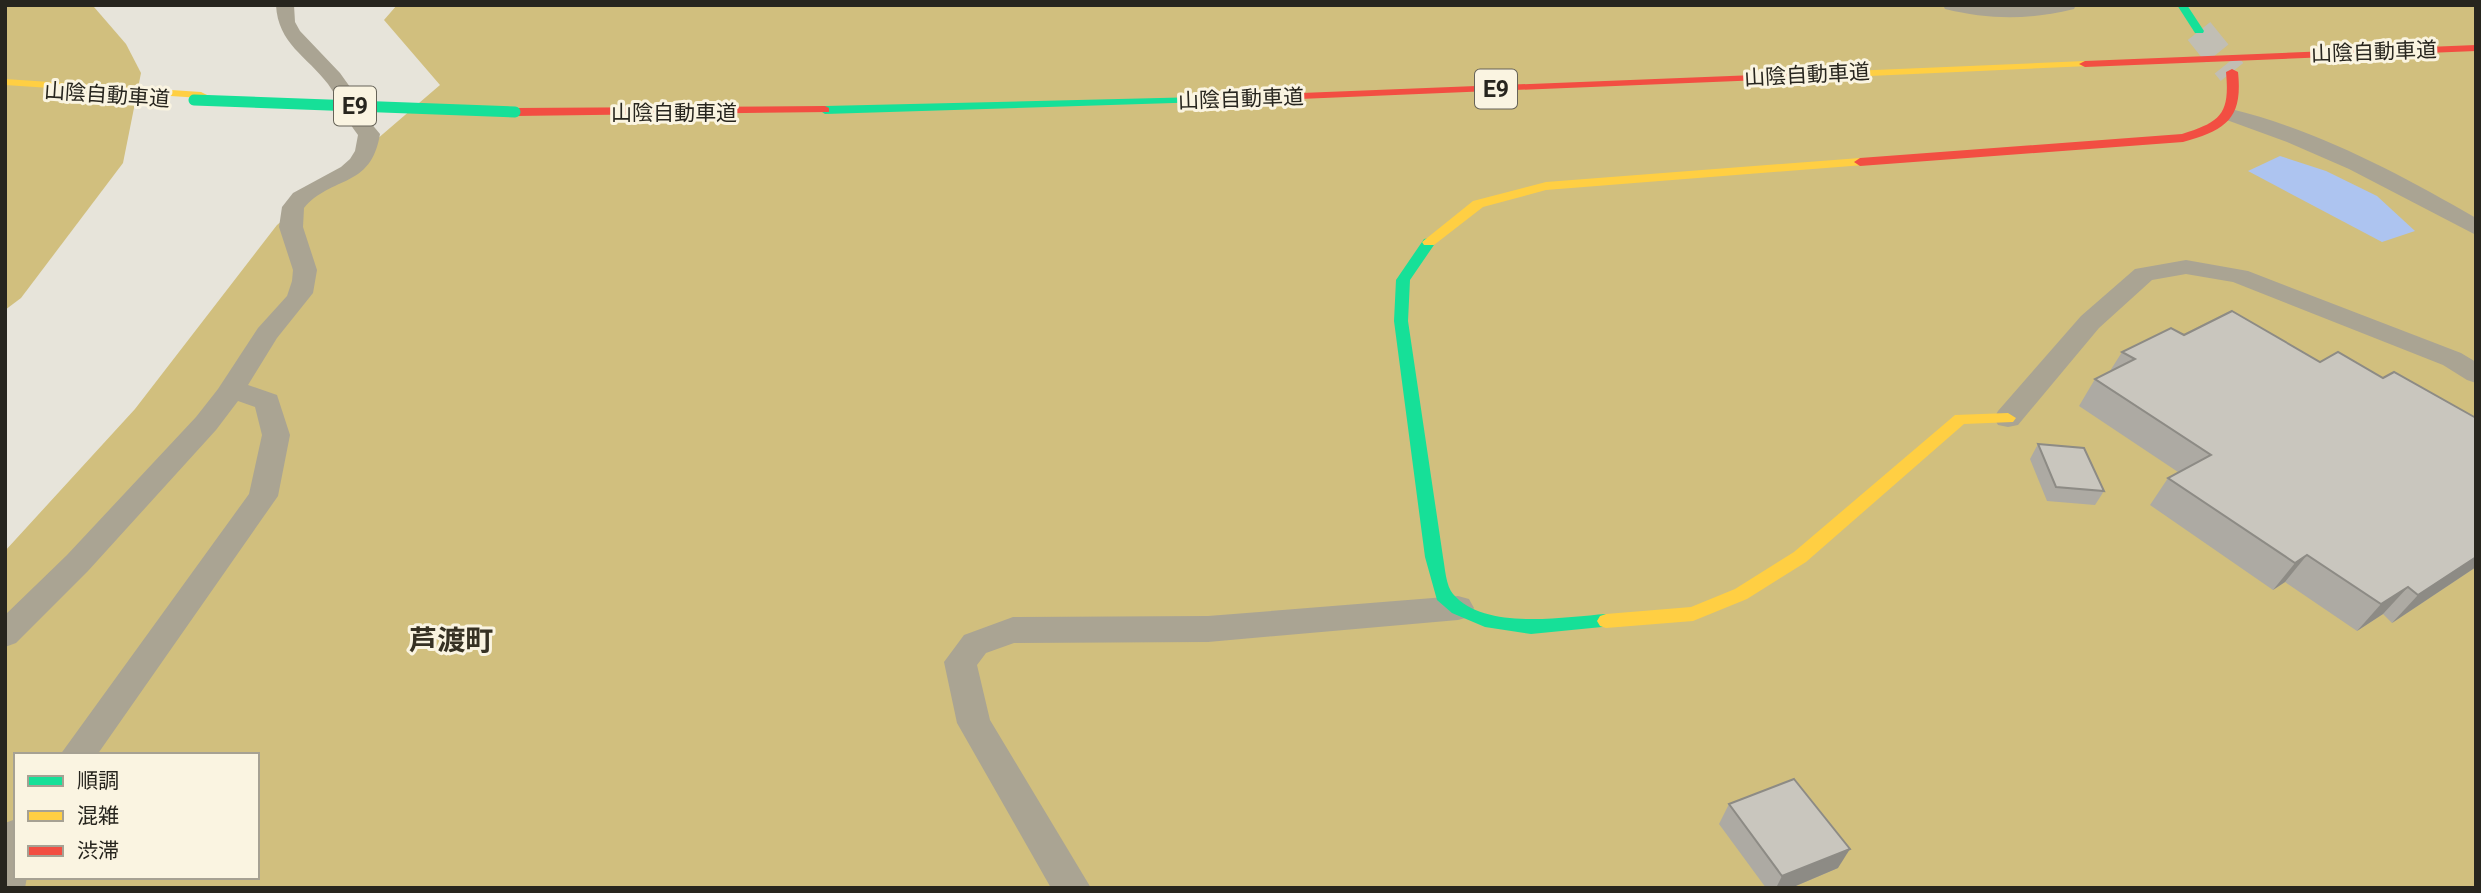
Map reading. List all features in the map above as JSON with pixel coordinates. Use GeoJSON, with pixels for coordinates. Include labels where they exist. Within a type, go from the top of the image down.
{"type":"FeatureCollection","features":[{"type":"Feature","properties":{"kind":"main road"},"geometry":{"type":"LineString","coordinates":[[2182,5],[2199,32]]}},
{"type":"Feature","properties":{"kind":"main road","name":"山陰自動車道"},"geometry":{"type":"LineString","coordinates":[[517,109],[1009,100],[2476,42]]}},
{"type":"Feature","properties":{"kind":"main road","name":"山陰自動車道"},"geometry":{"type":"LineString","coordinates":[[5,87],[197,98],[517,109],[750,113],[1428,92],[2476,48]]}},
{"type":"Feature","properties":{"kind":"main road"},"geometry":{"type":"LineString","coordinates":[[2008,418],[1960,419],[1800,557],[1741,594],[1693,614],[1531,627],[1491,622],[1458,608],[1443,595],[1434,558],[1401,321],[1403,280],[1433,237],[1478,204],[1558,184],[2183,138],[2214,128],[2231,115],[2238,98],[2232,72]]}},
{"type":"Feature","properties":{"kind":"main road","name":"山陰自動車道"},"geometry":{"type":"LineString","coordinates":[[5,82],[197,98]]}},
{"type":"Feature","properties":{"kind":"street"},"geometry":{"type":"LineString","coordinates":[[5,634],[91,551],[215,414],[270,331],[301,294],[308,276],[289,219],[294,205],[313,191],[350,172],[365,155],[369,134],[355,118],[345,94],[333,77],[291,33],[286,22],[285,5]]}},
{"type":"Feature","properties":{"kind":"street"},"geometry":{"type":"LineString","coordinates":[[1952,5],[1978,12],[2046,11],[2067,5]]}},
{"type":"Feature","properties":{"kind":"street"},"geometry":{"type":"LineString","coordinates":[[2231,115],[2291,134],[2353,162],[2476,228]]}},
{"type":"Feature","properties":{"kind":"street"},"geometry":{"type":"LineString","coordinates":[[2008,418],[2090,322],[2144,274],[2186,267],[2239,276],[2452,359],[2476,374]]}},
{"type":"Feature","properties":{"kind":"street"},"geometry":{"type":"LineString","coordinates":[[78,753],[263,496],[276,435],[267,401],[231,389]]}},
{"type":"Feature","properties":{"kind":"street"},"geometry":{"type":"LineString","coordinates":[[1072,888],[974,723],[960,662],[975,644],[1013,629],[1208,629],[1458,608]]}},
{"type":"Feature","properties":{"kind":"street"},"geometry":{"type":"LineString","coordinates":[[6,888],[14,846]]}},
{"type":"Feature","properties":{"kind":"shaded area"},"geometry":{"type":"Polygon","coordinates":[[[5,5],[94,7],[126,44],[141,73],[123,163],[21,298],[5,310],[5,5]]]}},
{"type":"Feature","properties":{"kind":"shaded area"},"geometry":{"type":"Polygon","coordinates":[[[397,5],[2476,5],[2476,888],[5,888],[5,551],[135,409],[277,225],[440,85],[384,20],[397,5]]]}},
{"type":"Feature","properties":{"kind":"water"},"geometry":{"type":"Polygon","coordinates":[[[2280,156],[2326,171],[2377,196],[2415,231],[2382,242],[2248,171],[2280,156]]]}},
{"type":"Feature","properties":{"kind":"building"},"geometry":{"type":"Polygon","coordinates":[[[2232,311],[2320,362],[2338,352],[2383,378],[2394,372],[2476,418],[2476,557],[2418,595],[2408,587],[2381,604],[2307,555],[2295,563],[2168,478],[2211,455],[2095,379],[2135,359],[2122,352],[2171,328],[2184,335],[2232,311]]]}},
{"type":"Feature","properties":{"kind":"building"},"geometry":{"type":"Polygon","coordinates":[[[2038,444],[2084,448],[2104,491],[2056,487],[2038,444]]]}},
{"type":"Feature","properties":{"kind":"building"},"geometry":{"type":"Polygon","coordinates":[[[1794,779],[1850,849],[1782,876],[1729,804],[1794,779]]]}},
{"type":"Feature","properties":{"kind":"tunnel"},"geometry":{"type":"LineString","coordinates":[[2199,31],[2232,72]]}},
{"type":"Feature","properties":{"kind":"traffic: fast"},"geometry":{"type":"LineString","coordinates":[[2182,5],[2199,31]]}},
{"type":"Feature","properties":{"kind":"traffic: fast"},"geometry":{"type":"LineString","coordinates":[[194,100],[515,112]]}},
{"type":"Feature","properties":{"kind":"traffic: fast"},"geometry":{"type":"LineString","coordinates":[[825,110],[1201,100]]}},
{"type":"Feature","properties":{"kind":"traffic: fast"},"geometry":{"type":"LineString","coordinates":[[1429,242],[1403,280],[1401,321],[1434,557],[1443,595],[1458,608],[1491,622],[1531,627],[1606,621]]}},
{"type":"Feature","properties":{"kind":"traffic: slow"},"geometry":{"type":"LineString","coordinates":[[1804,76],[2085,64]]}},
{"type":"Feature","properties":{"kind":"traffic: slow"},"geometry":{"type":"LineString","coordinates":[[5,82],[201,95]]}},
{"type":"Feature","properties":{"kind":"traffic: slow"},"geometry":{"type":"LineString","coordinates":[[1429,242],[1478,204],[1546,186],[1860,162]]}},
{"type":"Feature","properties":{"kind":"traffic: slow"},"geometry":{"type":"LineString","coordinates":[[1606,621],[1693,614],[1741,594],[1800,557],[1960,419],[2008,418]]}},
{"type":"Feature","properties":{"kind":"traffic: jam"},"geometry":{"type":"LineString","coordinates":[[2085,64],[2476,48]]}},
{"type":"Feature","properties":{"kind":"traffic: jam"},"geometry":{"type":"LineString","coordinates":[[1860,162],[2183,138],[2209,129],[2226,118],[2233,100],[2232,72]]}},
{"type":"Feature","properties":{"kind":"traffic: jam"},"geometry":{"type":"LineString","coordinates":[[1201,100],[1804,76]]}},
{"type":"Feature","properties":{"kind":"traffic: jam"},"geometry":{"type":"LineString","coordinates":[[515,112],[825,110]]}},
{"type":"Feature","properties":{"kind":"district","name":"芦渡町"},"geometry":{"type":"Point","coordinates":[451,640]}}]}
